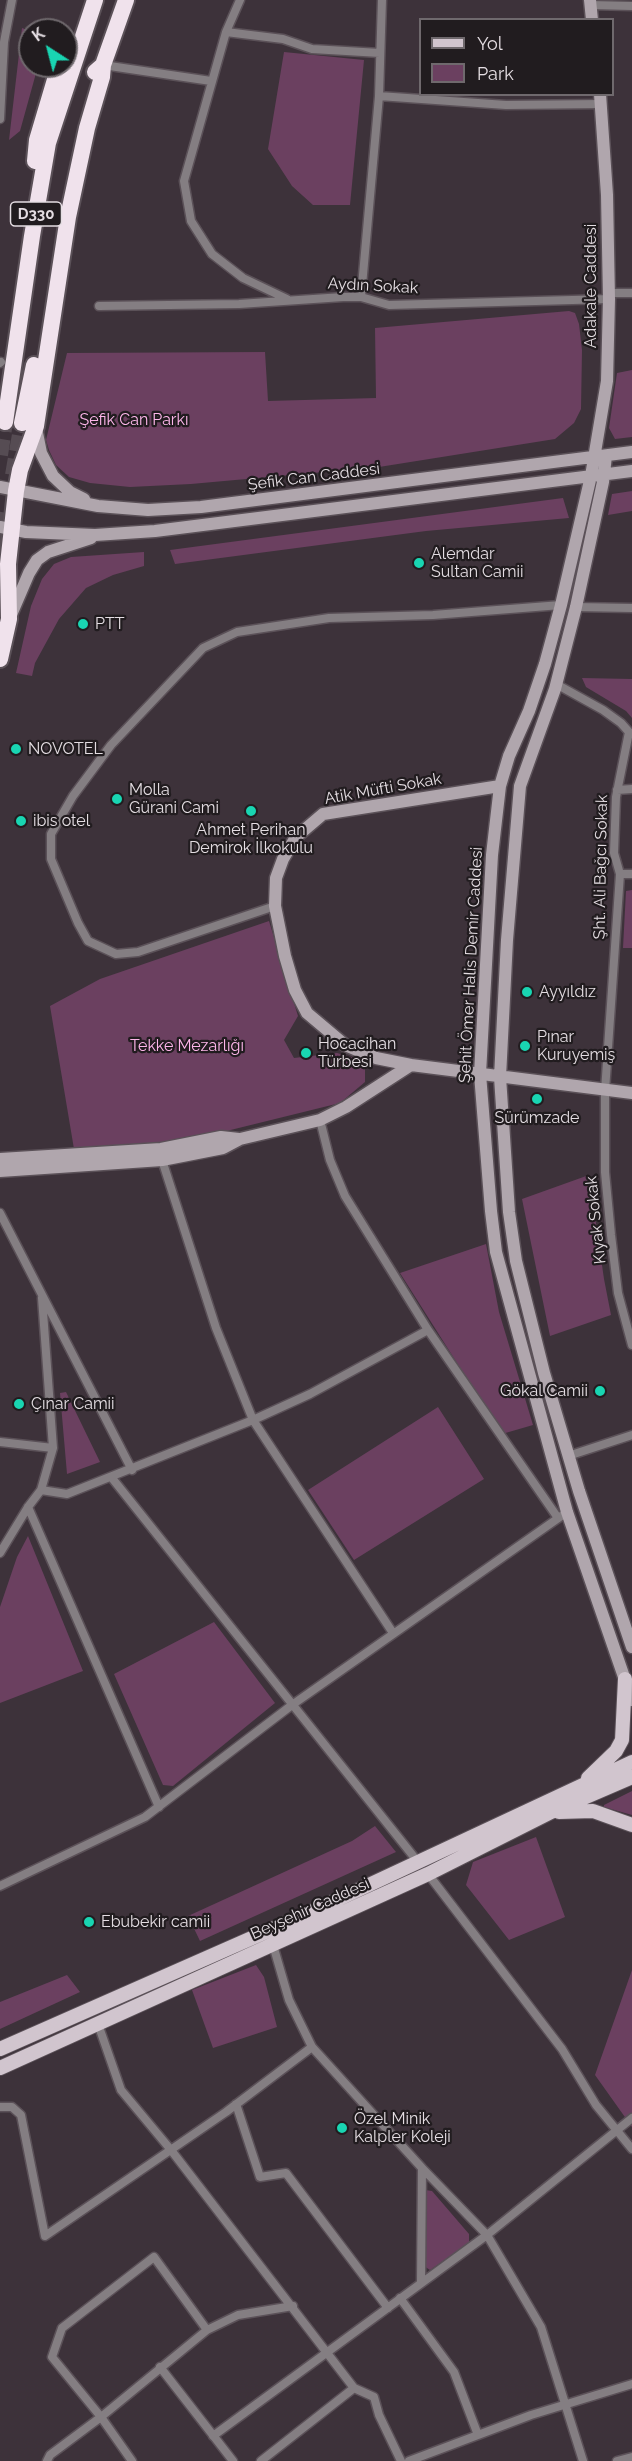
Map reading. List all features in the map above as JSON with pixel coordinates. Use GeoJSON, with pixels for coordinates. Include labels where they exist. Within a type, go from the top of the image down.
{"type":"FeatureCollection","features":[{"type":"Feature","properties":{"kind":"highway"},"geometry":{"type":"LineString","coordinates":[[0,659],[9,619],[9,564],[6,528],[8,489],[20,470],[87,128],[102,77],[103,65],[126,0]]}},
{"type":"Feature","properties":{"kind":"highway"},"geometry":{"type":"LineString","coordinates":[[78,29],[92,6]]}},
{"type":"Feature","properties":{"kind":"highway","name":"D330"},"geometry":{"type":"LineString","coordinates":[[2,418],[48,143],[92,6]]}},
{"type":"Feature","properties":{"kind":"highway"},"geometry":{"type":"LineString","coordinates":[[2,418],[25,252],[37,140],[55,78]]}},
{"type":"Feature","properties":{"kind":"main road"},"geometry":{"type":"LineString","coordinates":[[590,2],[592,18]]}},
{"type":"Feature","properties":{"kind":"main road","name":"Adakale Caddesi"},"geometry":{"type":"LineString","coordinates":[[600,456],[608,381],[609,296],[607,195],[601,99]]}},
{"type":"Feature","properties":{"kind":"main road"},"geometry":{"type":"LineString","coordinates":[[29,424],[53,476],[70,492],[99,506]]}},
{"type":"Feature","properties":{"kind":"main road","name":"Şefik Can Caddesi"},"geometry":{"type":"LineString","coordinates":[[8,489],[99,506],[148,510],[244,503],[632,453]]}},
{"type":"Feature","properties":{"kind":"main road","name":"Şehit Ömer Halis Demir Caddesi"},"geometry":{"type":"LineString","coordinates":[[600,456],[576,607],[556,684],[520,786],[507,940],[500,1077],[509,1212],[516,1261],[544,1373],[568,1456],[632,1647]]}},
{"type":"Feature","properties":{"kind":"main road","name":"Şefik Can Caddesi"},"geometry":{"type":"LineString","coordinates":[[6,528],[101,535],[250,520],[632,471]]}},
{"type":"Feature","properties":{"kind":"main road","name":"Şehit Ömer Halis Demir Caddesi"},"geometry":{"type":"LineString","coordinates":[[598,476],[545,664],[529,711],[509,756],[500,786],[492,855],[480,1074],[490,1211],[496,1252],[562,1515],[632,1700]]}},
{"type":"Feature","properties":{"kind":"main road"},"geometry":{"type":"LineString","coordinates":[[9,619],[37,560],[48,552],[101,535]]}},
{"type":"Feature","properties":{"kind":"main road","name":"Atik Müfti Sokak"},"geometry":{"type":"LineString","coordinates":[[500,786],[323,814],[296,837],[283,859],[276,878],[275,906],[295,990],[307,1013],[345,1045],[376,1058],[411,1065],[632,1094]]}},
{"type":"Feature","properties":{"kind":"main road"},"geometry":{"type":"LineString","coordinates":[[0,1171],[162,1160],[223,1148],[240,1139],[320,1120],[346,1107],[411,1065]]}},
{"type":"Feature","properties":{"kind":"main road"},"geometry":{"type":"LineString","coordinates":[[0,1159],[161,1149],[221,1137],[240,1139]]}},
{"type":"Feature","properties":{"kind":"main road"},"geometry":{"type":"LineString","coordinates":[[582,1785],[616,1751],[622,1740],[625,1679]]}},
{"type":"Feature","properties":{"kind":"main road","name":"Beyşehir Caddesi"},"geometry":{"type":"LineString","coordinates":[[0,2049],[311,1912],[632,1762]]}},
{"type":"Feature","properties":{"kind":"main road","name":"Beyşehir Caddesi"},"geometry":{"type":"LineString","coordinates":[[0,2068],[428,1874],[551,1812],[632,1777]]}},
{"type":"Feature","properties":{"kind":"main road"},"geometry":{"type":"LineString","coordinates":[[551,1812],[593,1811],[632,1825]]}},
{"type":"Feature","properties":{"kind":"street"},"geometry":{"type":"LineString","coordinates":[[0,117],[2,42],[12,0]]}},
{"type":"Feature","properties":{"kind":"street"},"geometry":{"type":"LineString","coordinates":[[240,0],[226,32],[184,181],[191,221],[212,254],[243,278],[289,300]]}},
{"type":"Feature","properties":{"kind":"street"},"geometry":{"type":"LineString","coordinates":[[361,297],[380,96],[382,0]]}},
{"type":"Feature","properties":{"kind":"street"},"geometry":{"type":"LineString","coordinates":[[590,2],[632,6]]}},
{"type":"Feature","properties":{"kind":"street"},"geometry":{"type":"LineString","coordinates":[[226,32],[283,39],[312,49],[380,53]]}},
{"type":"Feature","properties":{"kind":"street"},"geometry":{"type":"LineString","coordinates":[[103,65],[211,81]]}},
{"type":"Feature","properties":{"kind":"street"},"geometry":{"type":"LineString","coordinates":[[380,96],[506,105],[601,99]]}},
{"type":"Feature","properties":{"kind":"street","name":"Aydın Sokak"},"geometry":{"type":"LineString","coordinates":[[99,306],[238,304],[361,297],[388,305],[609,296],[632,293]]}},
{"type":"Feature","properties":{"kind":"street"},"geometry":{"type":"LineString","coordinates":[[275,906],[138,952],[116,954],[88,941],[78,923],[51,859],[51,834],[73,796],[111,745],[203,648],[237,632],[329,618],[433,615],[561,605]]}},
{"type":"Feature","properties":{"kind":"street"},"geometry":{"type":"LineString","coordinates":[[576,607],[632,608]]}},
{"type":"Feature","properties":{"kind":"street","name":"Şht. Ali Bağcı Sokak"},"geometry":{"type":"LineString","coordinates":[[556,684],[603,710],[629,732],[617,790],[614,853],[620,874],[605,1091]]}},
{"type":"Feature","properties":{"kind":"street"},"geometry":{"type":"LineString","coordinates":[[617,790],[632,789]]}},
{"type":"Feature","properties":{"kind":"street"},"geometry":{"type":"LineString","coordinates":[[620,874],[632,874]]}},
{"type":"Feature","properties":{"kind":"street","name":"Kıyak Sokak"},"geometry":{"type":"LineString","coordinates":[[605,1091],[605,1172],[611,1235],[618,1293],[632,1345]]}},
{"type":"Feature","properties":{"kind":"street"},"geometry":{"type":"LineString","coordinates":[[0,1886],[145,1817],[292,1705],[562,1515],[428,1330],[345,1196],[330,1160],[320,1120]]}},
{"type":"Feature","properties":{"kind":"street"},"geometry":{"type":"LineString","coordinates":[[162,1160],[216,1328],[253,1420],[393,1633]]}},
{"type":"Feature","properties":{"kind":"street"},"geometry":{"type":"LineString","coordinates":[[0,1213],[132,1470]]}},
{"type":"Feature","properties":{"kind":"street"},"geometry":{"type":"LineString","coordinates":[[0,1553],[41,1490],[53,1448],[42,1293]]}},
{"type":"Feature","properties":{"kind":"street"},"geometry":{"type":"LineString","coordinates":[[41,1490],[67,1494],[253,1420],[310,1394],[428,1330]]}},
{"type":"Feature","properties":{"kind":"street"},"geometry":{"type":"LineString","coordinates":[[568,1456],[632,1435]]}},
{"type":"Feature","properties":{"kind":"street"},"geometry":{"type":"LineString","coordinates":[[0,1442],[53,1448]]}},
{"type":"Feature","properties":{"kind":"street"},"geometry":{"type":"LineString","coordinates":[[112,1478],[418,1863]]}},
{"type":"Feature","properties":{"kind":"street"},"geometry":{"type":"LineString","coordinates":[[28,1507],[159,1806]]}},
{"type":"Feature","properties":{"kind":"street"},"geometry":{"type":"LineString","coordinates":[[428,1874],[562,2049],[596,2105],[632,2149]]}},
{"type":"Feature","properties":{"kind":"street"},"geometry":{"type":"LineString","coordinates":[[273,1945],[289,2000],[312,2047],[422,2168],[487,2235],[541,2327],[583,2461]]}},
{"type":"Feature","properties":{"kind":"street"},"geometry":{"type":"LineString","coordinates":[[98,2024],[121,2090],[293,2306],[354,2388],[374,2397],[379,2415],[400,2461]]}},
{"type":"Feature","properties":{"kind":"street"},"geometry":{"type":"LineString","coordinates":[[0,2107],[12,2107],[21,2115],[45,2236],[236,2104],[312,2047]]}},
{"type":"Feature","properties":{"kind":"street"},"geometry":{"type":"LineString","coordinates":[[236,2104],[260,2177],[286,2173],[388,2308]]}},
{"type":"Feature","properties":{"kind":"street"},"geometry":{"type":"LineString","coordinates":[[213,2436],[487,2235],[632,2118]]}},
{"type":"Feature","properties":{"kind":"street"},"geometry":{"type":"LineString","coordinates":[[421,2282],[422,2168]]}},
{"type":"Feature","properties":{"kind":"street"},"geometry":{"type":"LineString","coordinates":[[132,2461],[101,2417],[52,2357],[62,2328],[154,2257],[207,2330]]}},
{"type":"Feature","properties":{"kind":"street"},"geometry":{"type":"LineString","coordinates":[[400,2298],[453,2372],[478,2435]]}},
{"type":"Feature","properties":{"kind":"street"},"geometry":{"type":"LineString","coordinates":[[47,2461],[50,2455],[101,2417],[207,2330],[237,2315],[293,2306]]}},
{"type":"Feature","properties":{"kind":"street"},"geometry":{"type":"LineString","coordinates":[[160,2367],[233,2461]]}},
{"type":"Feature","properties":{"kind":"street"},"geometry":{"type":"LineString","coordinates":[[409,2461],[478,2435],[632,2384]]}},
{"type":"Feature","properties":{"kind":"street"},"geometry":{"type":"LineString","coordinates":[[261,2461],[354,2388]]}},
{"type":"Feature","properties":{"kind":"street"},"geometry":{"type":"LineString","coordinates":[[617,2461],[632,2457]]}},
{"type":"Feature","properties":{"kind":"green space"},"geometry":{"type":"Polygon","coordinates":[[[284,52],[364,60],[350,205],[313,205],[292,186],[268,149],[284,52]]]}},
{"type":"Feature","properties":{"kind":"green space"},"geometry":{"type":"Polygon","coordinates":[[[18,62],[18,78],[35,78],[20,131],[9,140],[18,62]]]}},
{"type":"Feature","properties":{"kind":"green space","name":"Şefik Can Parkı"},"geometry":{"type":"Polygon","coordinates":[[[569,311],[575,313],[579,324],[582,350],[581,409],[574,423],[555,439],[379,467],[191,484],[130,487],[90,483],[69,477],[56,465],[46,440],[67,353],[265,352],[268,401],[376,398],[375,328],[569,311]]]}},
{"type":"Feature","properties":{"kind":"green space"},"geometry":{"type":"Polygon","coordinates":[[[632,370],[632,437],[615,439],[609,428],[617,373],[632,370]]]}},
{"type":"Feature","properties":{"kind":"green space"},"geometry":{"type":"Polygon","coordinates":[[[632,491],[632,511],[608,515],[612,494],[632,491]]]}},
{"type":"Feature","properties":{"kind":"green space"},"geometry":{"type":"Polygon","coordinates":[[[563,498],[569,518],[426,531],[175,564],[170,550],[563,498]]]}},
{"type":"Feature","properties":{"kind":"green space"},"geometry":{"type":"Polygon","coordinates":[[[144,552],[144,566],[113,575],[86,588],[59,619],[35,663],[32,676],[16,673],[31,606],[42,579],[54,564],[71,557],[144,552]]]}},
{"type":"Feature","properties":{"kind":"green space"},"geometry":{"type":"Polygon","coordinates":[[[582,678],[632,679],[632,718],[626,711],[586,687],[582,678]]]}},
{"type":"Feature","properties":{"kind":"green space"},"geometry":{"type":"Polygon","coordinates":[[[632,890],[632,948],[623,948],[626,891],[632,890]]]}},
{"type":"Feature","properties":{"kind":"green space","name":"Tekke Mezarlığı"},"geometry":{"type":"Polygon","coordinates":[[[269,921],[298,1016],[284,1040],[294,1058],[337,1053],[365,1061],[365,1082],[340,1103],[186,1141],[74,1149],[50,1006],[100,979],[269,921]]]}},
{"type":"Feature","properties":{"kind":"green space"},"geometry":{"type":"Polygon","coordinates":[[[589,1175],[611,1315],[550,1336],[522,1199],[589,1175]]]}},
{"type":"Feature","properties":{"kind":"green space"},"geometry":{"type":"Polygon","coordinates":[[[486,1244],[499,1312],[533,1425],[502,1434],[400,1273],[486,1244]]]}},
{"type":"Feature","properties":{"kind":"green space"},"geometry":{"type":"Polygon","coordinates":[[[66,1392],[100,1462],[67,1474],[60,1393],[66,1392]]]}},
{"type":"Feature","properties":{"kind":"green space"},"geometry":{"type":"Polygon","coordinates":[[[438,1407],[484,1479],[354,1560],[308,1490],[438,1407]]]}},
{"type":"Feature","properties":{"kind":"green space"},"geometry":{"type":"Polygon","coordinates":[[[28,1536],[83,1671],[0,1703],[0,1607],[17,1557],[28,1536]]]}},
{"type":"Feature","properties":{"kind":"green space"},"geometry":{"type":"Polygon","coordinates":[[[214,1622],[275,1703],[173,1786],[163,1785],[114,1674],[214,1622]]]}},
{"type":"Feature","properties":{"kind":"green space"},"geometry":{"type":"Polygon","coordinates":[[[632,1791],[632,1815],[604,1807],[604,1805],[632,1791]]]}},
{"type":"Feature","properties":{"kind":"green space"},"geometry":{"type":"Polygon","coordinates":[[[375,1826],[396,1852],[200,1941],[188,1916],[352,1841],[375,1826]]]}},
{"type":"Feature","properties":{"kind":"green space"},"geometry":{"type":"Polygon","coordinates":[[[536,1837],[565,1917],[509,1940],[466,1885],[473,1862],[536,1837]]]}},
{"type":"Feature","properties":{"kind":"green space"},"geometry":{"type":"Polygon","coordinates":[[[256,1965],[264,1977],[277,2027],[213,2048],[192,1990],[256,1965]]]}},
{"type":"Feature","properties":{"kind":"green space"},"geometry":{"type":"Polygon","coordinates":[[[632,1970],[632,2127],[595,2075],[632,1970]]]}},
{"type":"Feature","properties":{"kind":"green space"},"geometry":{"type":"Polygon","coordinates":[[[67,1975],[80,1992],[0,2029],[0,2002],[67,1975]]]}},
{"type":"Feature","properties":{"kind":"green space"},"geometry":{"type":"Polygon","coordinates":[[[425,2190],[432,2191],[469,2234],[469,2243],[430,2270],[424,2266],[425,2190]]]}},
{"type":"Feature","properties":{"kind":"tunnel"},"geometry":{"type":"LineString","coordinates":[[0,455],[5,422]]}},
{"type":"Feature","properties":{"kind":"tunnel"},"geometry":{"type":"LineString","coordinates":[[13,475],[22,423]]}},
{"type":"Feature","properties":{"kind":"tunnel"},"geometry":{"type":"LineString","coordinates":[[0,550],[7,513]]}},
{"type":"Feature","properties":{"kind":"place","name":"Alemdar Sultan Camii"},"geometry":{"type":"Point","coordinates":[419,563]}},
{"type":"Feature","properties":{"kind":"place","name":"PTT"},"geometry":{"type":"Point","coordinates":[83,624]}},
{"type":"Feature","properties":{"kind":"place","name":"NOVOTEL"},"geometry":{"type":"Point","coordinates":[16,749]}},
{"type":"Feature","properties":{"kind":"place","name":"Molla Gürani Cami"},"geometry":{"type":"Point","coordinates":[117,799]}},
{"type":"Feature","properties":{"kind":"place","name":"Ahmet Perihan Demirok İlkokulu"},"geometry":{"type":"Point","coordinates":[251,811]}},
{"type":"Feature","properties":{"kind":"place","name":"ibis otel"},"geometry":{"type":"Point","coordinates":[21,821]}},
{"type":"Feature","properties":{"kind":"place","name":"Ayyıldız"},"geometry":{"type":"Point","coordinates":[527,992]}},
{"type":"Feature","properties":{"kind":"place","name":"Pınar Kuruyemiş"},"geometry":{"type":"Point","coordinates":[525,1046]}},
{"type":"Feature","properties":{"kind":"place","name":"Hocacihan Türbesi"},"geometry":{"type":"Point","coordinates":[306,1053]}},
{"type":"Feature","properties":{"kind":"place","name":"Sürümzade"},"geometry":{"type":"Point","coordinates":[537,1099]}},
{"type":"Feature","properties":{"kind":"place","name":"Gökal Camii"},"geometry":{"type":"Point","coordinates":[600,1391]}},
{"type":"Feature","properties":{"kind":"place","name":"Çınar Camii"},"geometry":{"type":"Point","coordinates":[19,1404]}},
{"type":"Feature","properties":{"kind":"place","name":"Ebubekir camii"},"geometry":{"type":"Point","coordinates":[89,1922]}},
{"type":"Feature","properties":{"kind":"place","name":"Özel Minik Kalpler Koleji"},"geometry":{"type":"Point","coordinates":[342,2128]}}]}
